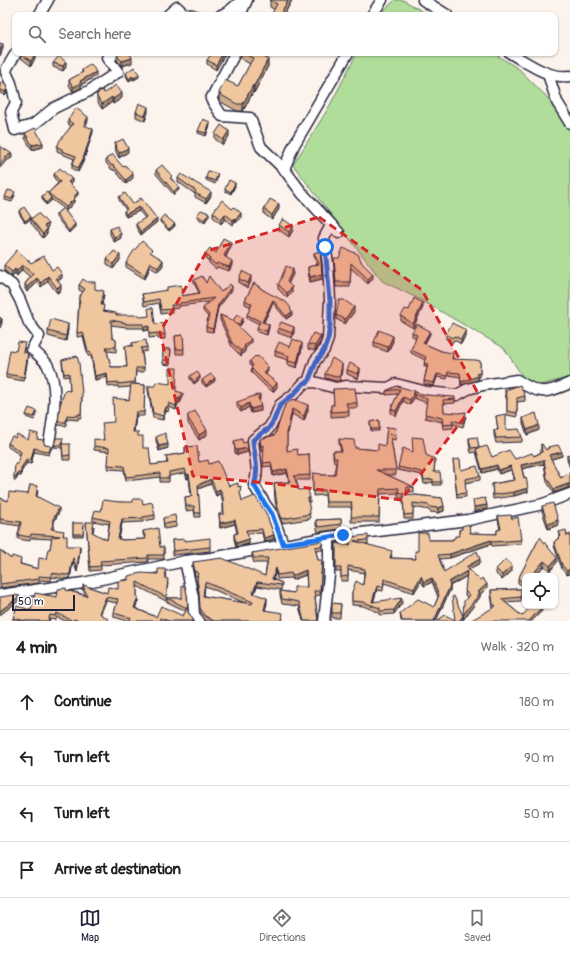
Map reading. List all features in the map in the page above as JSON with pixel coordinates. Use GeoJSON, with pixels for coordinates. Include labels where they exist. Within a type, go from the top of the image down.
{"type":"FeatureCollection","features":[{"type":"Feature","properties":{"kind":"street"},"geometry":{"type":"LineString","coordinates":[[41,12],[48,0]]}},
{"type":"Feature","properties":{"kind":"street"},"geometry":{"type":"LineString","coordinates":[[228,12],[242,0]]}},
{"type":"Feature","properties":{"kind":"street"},"geometry":{"type":"LineString","coordinates":[[241,12],[247,0]]}},
{"type":"Feature","properties":{"kind":"street"},"geometry":{"type":"LineString","coordinates":[[374,12],[382,0]]}},
{"type":"Feature","properties":{"kind":"street"},"geometry":{"type":"LineString","coordinates":[[423,0],[441,12]]}},
{"type":"Feature","properties":{"kind":"street"},"geometry":{"type":"LineString","coordinates":[[171,12],[177,7],[182,12]]}},
{"type":"Feature","properties":{"kind":"street"},"geometry":{"type":"LineString","coordinates":[[14,56],[6,72],[11,83],[16,103],[12,112],[15,130],[33,125],[54,108],[89,91],[118,72],[107,58],[111,56]]}},
{"type":"Feature","properties":{"kind":"street"},"geometry":{"type":"LineString","coordinates":[[233,56],[211,99],[222,116],[250,118],[261,147],[284,169],[302,193],[339,233]]}},
{"type":"Feature","properties":{"kind":"street"},"geometry":{"type":"LineString","coordinates":[[284,169],[294,145],[346,56]]}},
{"type":"Feature","properties":{"kind":"street"},"geometry":{"type":"LineString","coordinates":[[515,56],[548,74],[555,76],[570,76]]}},
{"type":"Feature","properties":{"kind":"street"},"geometry":{"type":"LineString","coordinates":[[548,74],[557,102],[570,123]]}},
{"type":"Feature","properties":{"kind":"street"},"geometry":{"type":"LineString","coordinates":[[308,382],[328,339],[330,325],[330,300],[328,264],[324,238],[331,225]]}},
{"type":"Feature","properties":{"kind":"street"},"geometry":{"type":"LineString","coordinates":[[0,276],[12,285],[29,323],[39,336],[32,349],[46,364],[52,382],[55,402],[49,443]]}},
{"type":"Feature","properties":{"kind":"street"},"geometry":{"type":"LineString","coordinates":[[283,544],[272,514],[254,485],[257,478],[258,467],[254,454],[253,440],[266,430],[267,431],[274,420],[280,405],[293,395],[304,383],[314,382],[336,388],[347,386],[388,388],[396,384],[427,392],[457,395],[468,389],[483,385],[517,380],[528,388],[540,392],[559,388],[570,383]]}},
{"type":"Feature","properties":{"kind":"street"},"geometry":{"type":"LineString","coordinates":[[0,595],[83,583],[185,561],[211,558],[283,544],[468,520],[543,504],[570,494]]}},
{"type":"Feature","properties":{"kind":"street"},"geometry":{"type":"LineString","coordinates":[[324,621],[329,575],[329,537]]}},
{"type":"Feature","properties":{"kind":"street"},"geometry":{"type":"LineString","coordinates":[[185,561],[193,597],[194,615],[199,621]]}},
{"type":"Feature","properties":{"kind":"highlighted area"},"geometry":{"type":"Polygon","coordinates":[[[319,217],[422,290],[480,397],[401,500],[276,484],[193,476],[160,332],[207,251],[319,217]]]}},
{"type":"Feature","properties":{"kind":"green space"},"geometry":{"type":"Polygon","coordinates":[[[395,0],[403,0],[424,12],[382,12],[395,0]]]}},
{"type":"Feature","properties":{"kind":"green space"},"geometry":{"type":"Polygon","coordinates":[[[355,56],[498,56],[519,69],[547,97],[570,130],[570,377],[530,388],[504,348],[421,300],[382,281],[293,165],[329,107],[355,56]]]}},
{"type":"Feature","properties":{"kind":"building"},"geometry":{"type":"Polygon","coordinates":[[[270,0],[288,0],[282,12],[273,12],[277,4],[270,0]]]}},
{"type":"Feature","properties":{"kind":"building"},"geometry":{"type":"Polygon","coordinates":[[[0,43],[3,44],[0,51],[0,43]]]}},
{"type":"Feature","properties":{"kind":"building"},"geometry":{"type":"Polygon","coordinates":[[[24,56],[34,56],[31,61],[24,56]]]}},
{"type":"Feature","properties":{"kind":"building"},"geometry":{"type":"Polygon","coordinates":[[[59,56],[66,62],[63,66],[53,63],[59,56]]]}},
{"type":"Feature","properties":{"kind":"building"},"geometry":{"type":"Polygon","coordinates":[[[117,56],[131,56],[132,58],[122,61],[117,56]]]}},
{"type":"Feature","properties":{"kind":"building"},"geometry":{"type":"Polygon","coordinates":[[[210,56],[221,56],[216,65],[207,60],[210,56]]]}},
{"type":"Feature","properties":{"kind":"building"},"geometry":{"type":"Polygon","coordinates":[[[249,56],[264,56],[268,59],[243,104],[237,104],[221,95],[219,93],[225,80],[238,86],[253,58],[249,56]]]}},
{"type":"Feature","properties":{"kind":"building"},"geometry":{"type":"Polygon","coordinates":[[[91,64],[96,72],[80,81],[81,83],[73,87],[69,80],[83,72],[82,70],[91,64]]]}},
{"type":"Feature","properties":{"kind":"building"},"geometry":{"type":"Polygon","coordinates":[[[134,67],[139,74],[134,78],[132,76],[129,79],[126,73],[134,67]]]}},
{"type":"Feature","properties":{"kind":"building"},"geometry":{"type":"Polygon","coordinates":[[[0,82],[6,85],[7,89],[5,92],[0,89],[0,82]]]}},
{"type":"Feature","properties":{"kind":"building"},"geometry":{"type":"Polygon","coordinates":[[[116,85],[122,93],[113,99],[112,97],[102,104],[97,97],[97,94],[102,90],[104,93],[116,85]]]}},
{"type":"Feature","properties":{"kind":"building"},"geometry":{"type":"Polygon","coordinates":[[[139,103],[148,107],[145,116],[136,112],[139,103]]]}},
{"type":"Feature","properties":{"kind":"building"},"geometry":{"type":"Polygon","coordinates":[[[76,108],[88,117],[84,125],[93,129],[83,159],[78,168],[72,165],[76,156],[62,151],[62,149],[57,147],[60,140],[73,124],[68,120],[76,108]]]}},
{"type":"Feature","properties":{"kind":"building"},"geometry":{"type":"Polygon","coordinates":[[[203,119],[210,122],[206,133],[198,131],[203,119]]]}},
{"type":"Feature","properties":{"kind":"building"},"geometry":{"type":"Polygon","coordinates":[[[221,125],[229,131],[223,140],[215,134],[221,125]]]}},
{"type":"Feature","properties":{"kind":"building"},"geometry":{"type":"Polygon","coordinates":[[[35,128],[43,143],[32,145],[25,133],[35,128]]]}},
{"type":"Feature","properties":{"kind":"building"},"geometry":{"type":"Polygon","coordinates":[[[123,139],[128,148],[119,153],[115,143],[123,139]]]}},
{"type":"Feature","properties":{"kind":"building"},"geometry":{"type":"Polygon","coordinates":[[[0,146],[12,154],[6,156],[0,164],[0,146]]]}},
{"type":"Feature","properties":{"kind":"building"},"geometry":{"type":"Polygon","coordinates":[[[112,154],[123,167],[125,165],[133,174],[126,180],[106,159],[112,154]]]}},
{"type":"Feature","properties":{"kind":"building"},"geometry":{"type":"Polygon","coordinates":[[[162,165],[172,176],[170,178],[179,186],[174,192],[156,170],[162,165]]]}},
{"type":"Feature","properties":{"kind":"building"},"geometry":{"type":"Polygon","coordinates":[[[60,168],[72,179],[68,182],[78,192],[73,198],[74,199],[66,207],[48,193],[60,182],[54,174],[60,168]]]}},
{"type":"Feature","properties":{"kind":"building"},"geometry":{"type":"Polygon","coordinates":[[[208,171],[218,174],[215,181],[206,178],[208,171]]]}},
{"type":"Feature","properties":{"kind":"building"},"geometry":{"type":"Polygon","coordinates":[[[181,174],[211,192],[206,199],[195,193],[196,191],[178,178],[181,174]]]}},
{"type":"Feature","properties":{"kind":"building"},"geometry":{"type":"Polygon","coordinates":[[[229,180],[235,183],[231,192],[225,189],[229,180]]]}},
{"type":"Feature","properties":{"kind":"building"},"geometry":{"type":"Polygon","coordinates":[[[8,190],[15,192],[12,199],[5,197],[8,190]]]}},
{"type":"Feature","properties":{"kind":"building"},"geometry":{"type":"Polygon","coordinates":[[[47,192],[51,198],[46,203],[42,196],[47,192]]]}},
{"type":"Feature","properties":{"kind":"building"},"geometry":{"type":"Polygon","coordinates":[[[125,193],[133,204],[141,198],[157,219],[141,232],[136,224],[146,217],[139,207],[126,214],[124,211],[127,209],[119,197],[125,193]]]}},
{"type":"Feature","properties":{"kind":"building"},"geometry":{"type":"Polygon","coordinates":[[[270,199],[279,204],[272,215],[264,209],[270,199]]]}},
{"type":"Feature","properties":{"kind":"building"},"geometry":{"type":"Polygon","coordinates":[[[222,200],[232,209],[234,207],[241,213],[236,219],[235,218],[233,220],[225,214],[221,219],[213,212],[222,200]]]}},
{"type":"Feature","properties":{"kind":"building"},"geometry":{"type":"Polygon","coordinates":[[[24,207],[31,217],[25,221],[19,211],[24,207]]]}},
{"type":"Feature","properties":{"kind":"building"},"geometry":{"type":"Polygon","coordinates":[[[63,208],[75,224],[69,231],[56,214],[63,208]]]}},
{"type":"Feature","properties":{"kind":"building"},"geometry":{"type":"Polygon","coordinates":[[[201,210],[209,213],[204,220],[197,215],[201,210]]]}},
{"type":"Feature","properties":{"kind":"building"},"geometry":{"type":"Polygon","coordinates":[[[39,214],[48,224],[44,226],[47,229],[43,234],[31,219],[39,214]]]}},
{"type":"Feature","properties":{"kind":"building"},"geometry":{"type":"Polygon","coordinates":[[[164,215],[175,224],[169,229],[160,220],[164,215]]]}},
{"type":"Feature","properties":{"kind":"building"},"geometry":{"type":"Polygon","coordinates":[[[283,219],[293,226],[289,232],[279,225],[283,219]]]}},
{"type":"Feature","properties":{"kind":"building"},"geometry":{"type":"Polygon","coordinates":[[[117,226],[121,234],[114,237],[110,229],[117,226]]]}},
{"type":"Feature","properties":{"kind":"building"},"geometry":{"type":"Polygon","coordinates":[[[223,238],[231,242],[224,256],[232,261],[229,267],[217,263],[216,265],[205,254],[210,248],[216,253],[223,238]]]}},
{"type":"Feature","properties":{"kind":"building"},"geometry":{"type":"Polygon","coordinates":[[[142,241],[152,250],[150,252],[163,260],[158,268],[150,262],[145,275],[126,263],[142,241]]]}},
{"type":"Feature","properties":{"kind":"building"},"geometry":{"type":"Polygon","coordinates":[[[343,248],[358,254],[362,263],[373,274],[368,279],[351,263],[350,282],[336,282],[334,258],[339,258],[343,248]]]}},
{"type":"Feature","properties":{"kind":"building"},"geometry":{"type":"Polygon","coordinates":[[[17,250],[31,263],[44,256],[52,270],[57,267],[62,274],[56,278],[61,285],[57,288],[48,276],[41,283],[37,278],[27,287],[25,284],[33,274],[22,265],[17,271],[15,269],[12,272],[4,265],[17,250]]]}},
{"type":"Feature","properties":{"kind":"building"},"geometry":{"type":"Polygon","coordinates":[[[114,251],[120,255],[113,264],[107,259],[114,251]]]}},
{"type":"Feature","properties":{"kind":"building"},"geometry":{"type":"Polygon","coordinates":[[[320,251],[322,274],[310,277],[308,267],[319,264],[314,253],[320,251]]]}},
{"type":"Feature","properties":{"kind":"building"},"geometry":{"type":"Polygon","coordinates":[[[286,266],[293,269],[287,282],[292,287],[287,293],[278,284],[286,266]]]}},
{"type":"Feature","properties":{"kind":"building"},"geometry":{"type":"Polygon","coordinates":[[[242,271],[251,276],[248,283],[239,279],[242,271]]]}},
{"type":"Feature","properties":{"kind":"building"},"geometry":{"type":"Polygon","coordinates":[[[202,276],[206,283],[209,276],[221,292],[230,284],[232,286],[218,305],[213,329],[206,327],[209,315],[203,308],[214,298],[180,303],[179,305],[171,305],[172,309],[161,310],[159,299],[144,302],[142,294],[167,290],[167,287],[181,285],[182,296],[200,293],[194,280],[202,276]]]}},
{"type":"Feature","properties":{"kind":"building"},"geometry":{"type":"Polygon","coordinates":[[[83,279],[87,282],[95,282],[95,289],[104,291],[101,305],[104,305],[103,311],[116,313],[116,315],[140,315],[140,317],[149,316],[148,308],[153,308],[155,324],[163,323],[165,334],[158,335],[158,333],[149,334],[149,326],[144,327],[143,324],[126,324],[111,320],[112,338],[116,340],[116,347],[106,347],[111,367],[127,367],[125,346],[133,346],[132,343],[146,340],[147,347],[141,348],[144,368],[136,368],[135,382],[118,384],[118,382],[108,383],[107,373],[95,376],[91,352],[88,352],[83,332],[77,333],[80,301],[79,297],[85,289],[79,285],[83,279]]]}},
{"type":"Feature","properties":{"kind":"building"},"geometry":{"type":"Polygon","coordinates":[[[254,283],[263,290],[286,302],[291,308],[290,309],[292,312],[286,316],[273,300],[262,322],[269,324],[267,331],[257,328],[260,321],[247,315],[252,304],[245,300],[254,283]]]}},
{"type":"Feature","properties":{"kind":"building"},"geometry":{"type":"Polygon","coordinates":[[[414,298],[423,303],[413,324],[401,316],[405,309],[409,310],[414,298]]]}},
{"type":"Feature","properties":{"kind":"building"},"geometry":{"type":"Polygon","coordinates":[[[339,300],[344,300],[354,307],[345,319],[336,315],[339,300]]]}},
{"type":"Feature","properties":{"kind":"building"},"geometry":{"type":"Polygon","coordinates":[[[237,314],[243,318],[240,324],[233,321],[237,314]]]}},
{"type":"Feature","properties":{"kind":"building"},"geometry":{"type":"Polygon","coordinates":[[[220,315],[232,320],[251,339],[241,351],[232,343],[220,315]]]}},
{"type":"Feature","properties":{"kind":"building"},"geometry":{"type":"Polygon","coordinates":[[[51,319],[68,324],[66,336],[48,331],[51,319]]]}},
{"type":"Feature","properties":{"kind":"building"},"geometry":{"type":"Polygon","coordinates":[[[281,322],[294,327],[292,333],[278,328],[281,322]]]}},
{"type":"Feature","properties":{"kind":"building"},"geometry":{"type":"Polygon","coordinates":[[[452,323],[466,330],[461,339],[454,336],[452,338],[446,334],[452,323]]]}},
{"type":"Feature","properties":{"kind":"building"},"geometry":{"type":"Polygon","coordinates":[[[417,324],[430,331],[423,343],[441,351],[453,353],[452,359],[480,361],[480,373],[476,374],[478,376],[461,382],[460,373],[448,372],[447,376],[437,374],[434,383],[424,381],[428,364],[424,363],[426,357],[411,350],[417,335],[412,332],[417,324]]]}},
{"type":"Feature","properties":{"kind":"building"},"geometry":{"type":"Polygon","coordinates":[[[379,330],[393,336],[388,347],[374,342],[379,330]]]}},
{"type":"Feature","properties":{"kind":"building"},"geometry":{"type":"Polygon","coordinates":[[[313,333],[321,336],[315,346],[308,344],[313,333]]]}},
{"type":"Feature","properties":{"kind":"building"},"geometry":{"type":"Polygon","coordinates":[[[183,335],[184,349],[176,349],[175,336],[183,335]]]}},
{"type":"Feature","properties":{"kind":"building"},"geometry":{"type":"Polygon","coordinates":[[[293,339],[302,343],[297,363],[288,361],[289,356],[275,351],[279,342],[290,347],[293,339]]]}},
{"type":"Feature","properties":{"kind":"building"},"geometry":{"type":"Polygon","coordinates":[[[18,342],[25,343],[23,352],[28,353],[24,377],[6,374],[10,350],[16,351],[18,342]]]}},
{"type":"Feature","properties":{"kind":"building"},"geometry":{"type":"Polygon","coordinates":[[[163,349],[171,349],[170,360],[163,360],[163,349]]]}},
{"type":"Feature","properties":{"kind":"building"},"geometry":{"type":"Polygon","coordinates":[[[77,356],[82,393],[81,414],[78,414],[78,416],[67,415],[66,422],[58,422],[60,405],[65,390],[70,391],[69,373],[64,374],[62,360],[77,356]]]}},
{"type":"Feature","properties":{"kind":"building"},"geometry":{"type":"Polygon","coordinates":[[[255,356],[258,356],[268,367],[264,373],[277,383],[273,388],[251,368],[253,366],[250,361],[255,356]]]}},
{"type":"Feature","properties":{"kind":"building"},"geometry":{"type":"Polygon","coordinates":[[[332,358],[342,364],[340,376],[336,377],[325,374],[332,358]]]}},
{"type":"Feature","properties":{"kind":"building"},"geometry":{"type":"Polygon","coordinates":[[[350,363],[360,368],[358,374],[347,370],[350,363]]]}},
{"type":"Feature","properties":{"kind":"building"},"geometry":{"type":"Polygon","coordinates":[[[170,368],[177,368],[176,391],[183,393],[180,399],[178,398],[176,406],[169,403],[163,416],[153,413],[148,386],[155,386],[156,382],[170,384],[170,368]]]}},
{"type":"Feature","properties":{"kind":"building"},"geometry":{"type":"Polygon","coordinates":[[[197,371],[200,376],[194,382],[190,376],[197,371]]]}},
{"type":"Feature","properties":{"kind":"building"},"geometry":{"type":"Polygon","coordinates":[[[211,374],[215,378],[206,385],[202,380],[211,374]]]}},
{"type":"Feature","properties":{"kind":"building"},"geometry":{"type":"Polygon","coordinates":[[[131,384],[145,385],[144,412],[136,412],[133,432],[138,432],[138,436],[143,436],[143,448],[149,448],[151,465],[168,463],[166,456],[186,453],[185,447],[197,446],[199,462],[208,460],[209,464],[218,461],[229,486],[238,483],[238,487],[241,486],[240,492],[242,501],[255,496],[266,513],[274,535],[264,538],[262,529],[246,530],[249,539],[236,543],[234,534],[238,533],[235,520],[220,523],[219,514],[224,514],[223,497],[220,489],[216,491],[211,479],[198,485],[200,513],[195,513],[194,506],[186,506],[185,497],[192,496],[189,474],[187,475],[185,469],[169,472],[169,478],[160,478],[160,473],[126,477],[124,466],[108,465],[109,448],[94,446],[94,439],[104,440],[102,423],[114,422],[113,398],[129,400],[131,384]]]}},
{"type":"Feature","properties":{"kind":"building"},"geometry":{"type":"Polygon","coordinates":[[[520,385],[525,396],[517,398],[517,413],[507,411],[507,397],[505,390],[520,385]]]}},
{"type":"Feature","properties":{"kind":"building"},"geometry":{"type":"Polygon","coordinates":[[[397,386],[415,391],[410,400],[403,397],[396,411],[391,409],[400,389],[386,391],[397,386]]]}},
{"type":"Feature","properties":{"kind":"building"},"geometry":{"type":"Polygon","coordinates":[[[355,388],[357,403],[346,403],[349,411],[331,412],[331,405],[334,405],[333,389],[355,388]]]}},
{"type":"Feature","properties":{"kind":"building"},"geometry":{"type":"Polygon","coordinates":[[[415,392],[426,395],[455,397],[455,399],[443,400],[444,412],[466,412],[463,423],[452,420],[453,424],[443,425],[442,418],[425,414],[427,399],[414,394],[415,392]]]}},
{"type":"Feature","properties":{"kind":"building"},"geometry":{"type":"Polygon","coordinates":[[[260,394],[258,397],[261,406],[251,409],[249,403],[241,408],[237,402],[260,394]]]}},
{"type":"Feature","properties":{"kind":"building"},"geometry":{"type":"Polygon","coordinates":[[[293,399],[308,405],[304,416],[292,409],[288,429],[287,428],[287,451],[297,449],[298,455],[309,454],[310,475],[294,476],[299,490],[308,489],[310,498],[308,498],[310,514],[282,519],[277,505],[274,483],[290,482],[287,469],[273,472],[271,462],[263,463],[264,445],[261,446],[260,439],[275,435],[285,405],[293,399]]]}},
{"type":"Feature","properties":{"kind":"building"},"geometry":{"type":"Polygon","coordinates":[[[29,408],[37,411],[34,417],[26,415],[29,408]]]}},
{"type":"Feature","properties":{"kind":"building"},"geometry":{"type":"Polygon","coordinates":[[[195,411],[207,430],[199,435],[188,418],[188,415],[195,411]]]}},
{"type":"Feature","properties":{"kind":"building"},"geometry":{"type":"Polygon","coordinates":[[[536,413],[539,425],[527,430],[523,418],[536,413]]]}},
{"type":"Feature","properties":{"kind":"building"},"geometry":{"type":"Polygon","coordinates":[[[506,414],[506,430],[519,429],[522,437],[496,438],[494,430],[498,430],[496,416],[506,414]]]}},
{"type":"Feature","properties":{"kind":"building"},"geometry":{"type":"Polygon","coordinates":[[[379,420],[379,429],[371,429],[370,422],[379,420]]]}},
{"type":"Feature","properties":{"kind":"building"},"geometry":{"type":"Polygon","coordinates":[[[387,427],[396,428],[395,435],[390,434],[396,470],[376,470],[414,487],[407,487],[406,494],[442,498],[444,506],[438,508],[413,503],[413,514],[404,515],[404,494],[398,492],[399,488],[380,489],[379,517],[351,517],[352,502],[326,502],[325,490],[313,491],[313,473],[321,475],[335,475],[337,458],[334,458],[333,451],[342,451],[339,439],[354,440],[355,448],[378,450],[378,444],[385,446],[387,427]]]}},
{"type":"Feature","properties":{"kind":"building"},"geometry":{"type":"Polygon","coordinates":[[[30,432],[38,434],[37,439],[43,440],[45,445],[51,446],[49,452],[34,448],[31,460],[27,459],[21,468],[21,473],[18,473],[16,477],[14,476],[15,464],[17,464],[21,452],[8,443],[12,436],[15,438],[17,434],[28,440],[30,432]]]}},
{"type":"Feature","properties":{"kind":"building"},"geometry":{"type":"Polygon","coordinates":[[[165,433],[168,444],[159,446],[156,437],[165,433]]]}},
{"type":"Feature","properties":{"kind":"building"},"geometry":{"type":"Polygon","coordinates":[[[412,437],[423,438],[426,455],[435,459],[434,472],[440,472],[441,482],[433,482],[433,479],[424,480],[422,472],[398,467],[403,448],[413,452],[412,437]]]}},
{"type":"Feature","properties":{"kind":"building"},"geometry":{"type":"Polygon","coordinates":[[[477,437],[479,447],[471,448],[469,438],[477,437]]]}},
{"type":"Feature","properties":{"kind":"building"},"geometry":{"type":"Polygon","coordinates":[[[56,438],[63,438],[62,445],[54,445],[56,438]]]}},
{"type":"Feature","properties":{"kind":"building"},"geometry":{"type":"Polygon","coordinates":[[[242,439],[243,443],[247,442],[248,448],[235,449],[234,441],[242,439]]]}},
{"type":"Feature","properties":{"kind":"building"},"geometry":{"type":"Polygon","coordinates":[[[62,444],[70,444],[70,455],[63,456],[62,444]]]}},
{"type":"Feature","properties":{"kind":"building"},"geometry":{"type":"Polygon","coordinates":[[[541,444],[546,450],[549,448],[548,447],[558,445],[562,452],[549,455],[561,478],[570,472],[570,484],[554,489],[547,478],[544,460],[521,465],[524,478],[526,477],[528,488],[493,495],[492,484],[515,480],[511,466],[499,470],[497,465],[482,469],[476,449],[487,446],[492,457],[509,450],[515,459],[532,453],[534,456],[542,452],[541,444]]]}},
{"type":"Feature","properties":{"kind":"building"},"geometry":{"type":"Polygon","coordinates":[[[570,454],[570,464],[567,455],[570,454]]]}},
{"type":"Feature","properties":{"kind":"building"},"geometry":{"type":"Polygon","coordinates":[[[460,459],[461,470],[477,466],[480,476],[465,479],[466,493],[457,494],[453,460],[460,459]]]}},
{"type":"Feature","properties":{"kind":"building"},"geometry":{"type":"Polygon","coordinates":[[[30,485],[38,486],[36,496],[59,508],[52,521],[54,522],[51,529],[64,531],[63,536],[67,536],[67,546],[80,546],[77,568],[73,558],[70,574],[66,575],[52,573],[51,577],[39,576],[39,579],[0,584],[0,550],[11,559],[12,556],[21,559],[20,564],[38,569],[39,558],[46,559],[48,549],[50,549],[52,537],[60,536],[31,534],[30,537],[18,535],[21,522],[0,519],[0,498],[8,501],[9,492],[28,494],[30,485]]]}},
{"type":"Feature","properties":{"kind":"building"},"geometry":{"type":"Polygon","coordinates":[[[485,498],[487,505],[474,507],[473,500],[485,498]]]}},
{"type":"Feature","properties":{"kind":"building"},"geometry":{"type":"Polygon","coordinates":[[[133,499],[142,499],[143,504],[152,502],[155,515],[143,518],[122,519],[118,539],[146,539],[143,531],[158,528],[160,547],[164,547],[164,555],[148,555],[148,558],[100,561],[101,566],[90,567],[86,522],[94,522],[92,532],[107,540],[110,521],[93,517],[95,510],[101,511],[103,500],[133,502],[133,499]]]}},
{"type":"Feature","properties":{"kind":"building"},"geometry":{"type":"Polygon","coordinates":[[[553,503],[558,520],[548,524],[542,506],[553,503]]]}},
{"type":"Feature","properties":{"kind":"building"},"geometry":{"type":"Polygon","coordinates":[[[175,515],[176,522],[164,524],[163,518],[175,515]]]}},
{"type":"Feature","properties":{"kind":"building"},"geometry":{"type":"Polygon","coordinates":[[[511,515],[512,519],[518,517],[521,540],[492,542],[491,540],[450,554],[438,555],[444,572],[477,551],[480,559],[466,567],[480,580],[482,578],[487,584],[477,593],[480,593],[463,615],[464,601],[469,595],[465,591],[467,571],[449,582],[450,586],[434,621],[402,621],[400,613],[418,599],[434,607],[439,595],[432,578],[424,582],[421,576],[414,589],[384,579],[383,587],[377,586],[372,602],[402,598],[394,610],[380,611],[380,608],[363,602],[352,601],[352,592],[356,581],[363,585],[365,569],[348,566],[348,576],[341,577],[341,568],[336,568],[336,543],[350,545],[350,537],[368,535],[368,540],[354,541],[392,551],[390,558],[416,559],[415,551],[418,551],[418,533],[428,533],[429,540],[453,540],[452,539],[455,538],[455,536],[460,536],[459,530],[462,529],[462,526],[469,524],[470,533],[497,534],[497,530],[501,529],[498,516],[511,515]]]}},
{"type":"Feature","properties":{"kind":"building"},"geometry":{"type":"Polygon","coordinates":[[[341,519],[341,524],[318,527],[316,520],[341,519]]]}},
{"type":"Feature","properties":{"kind":"building"},"geometry":{"type":"Polygon","coordinates":[[[73,523],[84,523],[83,534],[73,534],[73,523]]]}},
{"type":"Feature","properties":{"kind":"building"},"geometry":{"type":"Polygon","coordinates":[[[566,530],[567,536],[570,534],[570,569],[567,571],[562,565],[554,542],[561,536],[559,532],[566,530]]]}},
{"type":"Feature","properties":{"kind":"building"},"geometry":{"type":"Polygon","coordinates":[[[540,537],[557,558],[550,566],[544,561],[534,573],[522,573],[522,581],[518,579],[540,537]]]}},
{"type":"Feature","properties":{"kind":"building"},"geometry":{"type":"Polygon","coordinates":[[[210,538],[210,547],[173,551],[172,540],[185,539],[185,541],[210,538]]]}},
{"type":"Feature","properties":{"kind":"building"},"geometry":{"type":"Polygon","coordinates":[[[322,541],[322,546],[315,547],[318,560],[322,560],[320,591],[314,591],[318,621],[304,621],[299,602],[282,599],[280,591],[294,593],[294,587],[307,587],[306,570],[292,576],[291,573],[277,575],[276,568],[272,579],[282,583],[281,585],[257,582],[253,593],[267,598],[264,610],[283,613],[282,621],[214,621],[205,616],[200,608],[197,579],[198,572],[195,572],[193,562],[222,558],[265,576],[268,558],[254,558],[252,553],[322,541]],[[205,582],[203,596],[252,604],[253,602],[205,582]]]}},
{"type":"Feature","properties":{"kind":"building"},"geometry":{"type":"Polygon","coordinates":[[[506,559],[512,566],[502,575],[496,569],[506,559]]]}},
{"type":"Feature","properties":{"kind":"building"},"geometry":{"type":"Polygon","coordinates":[[[158,569],[165,569],[166,579],[168,579],[166,597],[137,582],[138,597],[134,608],[156,617],[161,606],[183,616],[187,608],[167,598],[182,598],[182,586],[185,586],[188,612],[194,621],[169,621],[160,618],[159,621],[129,621],[131,618],[114,613],[118,599],[106,597],[99,613],[108,619],[107,621],[79,621],[74,619],[73,621],[57,613],[56,616],[50,615],[48,621],[26,621],[13,618],[17,606],[31,610],[35,593],[57,597],[58,589],[66,588],[66,590],[87,596],[83,585],[107,593],[108,587],[118,589],[118,581],[128,580],[128,576],[141,573],[158,574],[158,569]]]}},
{"type":"Feature","properties":{"kind":"building"},"geometry":{"type":"Polygon","coordinates":[[[521,589],[521,597],[501,599],[522,616],[528,609],[540,609],[529,621],[470,621],[496,606],[493,604],[491,590],[521,589]]]}},
{"type":"Feature","properties":{"kind":"building"},"geometry":{"type":"Polygon","coordinates":[[[14,595],[20,596],[0,611],[0,597],[14,595]]]}},
{"type":"Feature","properties":{"kind":"building"},"geometry":{"type":"Polygon","coordinates":[[[454,596],[463,616],[459,621],[437,621],[445,615],[455,620],[452,597],[454,596]]]}},
{"type":"Feature","properties":{"kind":"building"},"geometry":{"type":"Polygon","coordinates":[[[332,603],[341,604],[340,613],[332,613],[332,603]]]}},
{"type":"Feature","properties":{"kind":"route"},"geometry":{"type":"LineString","coordinates":[[325,247],[328,264],[330,300],[330,325],[328,339],[308,382],[304,383],[293,395],[280,405],[274,420],[267,431],[266,430],[253,440],[254,454],[258,467],[257,478],[254,485],[272,514],[283,544],[343,535]]}}]}
